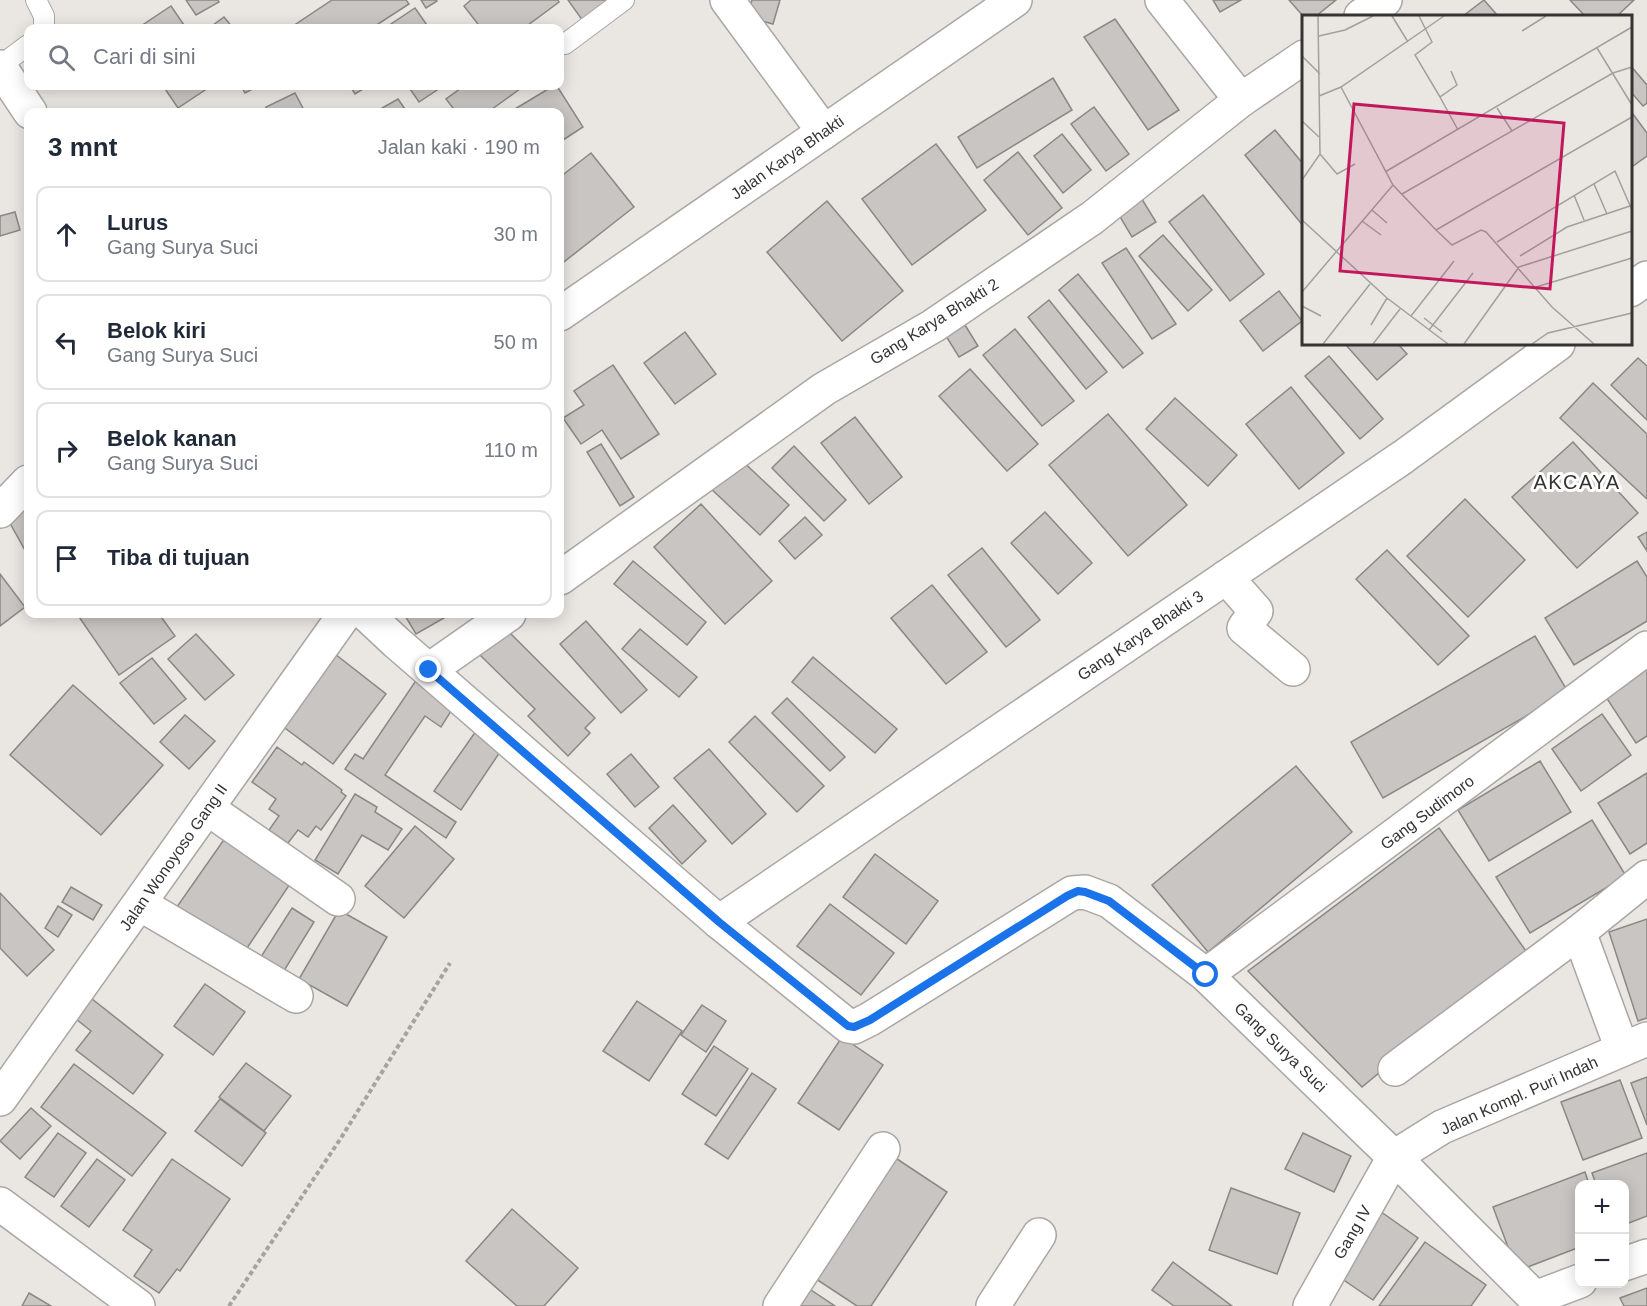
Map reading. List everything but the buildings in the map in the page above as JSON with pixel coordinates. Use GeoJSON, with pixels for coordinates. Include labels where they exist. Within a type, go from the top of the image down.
{"type":"FeatureCollection","features":[{"type":"Feature","properties":{"kind":"street"},"geometry":{"type":"LineString","coordinates":[[727,0],[824,132]]}},
{"type":"Feature","properties":{"kind":"street","name":"Jalan Karya Bhakti"},"geometry":{"type":"LineString","coordinates":[[564,311],[1015,0]]}},
{"type":"Feature","properties":{"kind":"street"},"geometry":{"type":"LineString","coordinates":[[1162,0],[1241,100]]}},
{"type":"Feature","properties":{"kind":"street"},"geometry":{"type":"LineString","coordinates":[[1362,15],[1385,0]]}},
{"type":"Feature","properties":{"kind":"street","name":"Gang Karya Bhakti 2"},"geometry":{"type":"LineString","coordinates":[[564,575],[824,389],[933,326],[1092,218],[1241,100],[1302,58]]}},
{"type":"Feature","properties":{"kind":"street"},"geometry":{"type":"LineString","coordinates":[[0,67],[27,108]]}},
{"type":"Feature","properties":{"kind":"street"},"geometry":{"type":"LineString","coordinates":[[1632,289],[1647,278]]}},
{"type":"Feature","properties":{"kind":"street","name":"Gang Karya Bhakti 3"},"geometry":{"type":"LineString","coordinates":[[719,922],[1403,457],[1557,345]]}},
{"type":"Feature","properties":{"kind":"street"},"geometry":{"type":"LineString","coordinates":[[0,511],[24,486]]}},
{"type":"Feature","properties":{"kind":"street"},"geometry":{"type":"LineString","coordinates":[[1226,577],[1256,611],[1244,628],[1293,669]]}},
{"type":"Feature","properties":{"kind":"street","name":"Jalan Wonoyoso Gang II"},"geometry":{"type":"LineString","coordinates":[[0,1099],[342,618]]}},
{"type":"Feature","properties":{"kind":"street","name":"Gang Surya Suci"},"geometry":{"type":"LineString","coordinates":[[370,618],[719,922],[848,1026],[854,1027],[870,1020],[1067,896],[1078,891],[1109,901],[1206,975],[1394,1157],[1539,1302]]}},
{"type":"Feature","properties":{"kind":"street"},"geometry":{"type":"LineString","coordinates":[[429,670],[503,618]]}},
{"type":"Feature","properties":{"kind":"street","name":"Gang Sudimoro"},"geometry":{"type":"LineString","coordinates":[[1206,975],[1647,648]]}},
{"type":"Feature","properties":{"kind":"street"},"geometry":{"type":"LineString","coordinates":[[207,808],[338,899]]}},
{"type":"Feature","properties":{"kind":"street"},"geometry":{"type":"LineString","coordinates":[[1395,1069],[1579,932],[1647,877]]}},
{"type":"Feature","properties":{"kind":"street"},"geometry":{"type":"LineString","coordinates":[[140,904],[296,996]]}},
{"type":"Feature","properties":{"kind":"street"},"geometry":{"type":"LineString","coordinates":[[1579,932],[1635,1044]]}},
{"type":"Feature","properties":{"kind":"street","name":"Jalan Kompl. Puri Indah"},"geometry":{"type":"LineString","coordinates":[[1394,1157],[1442,1127],[1635,1044]]}},
{"type":"Feature","properties":{"kind":"street"},"geometry":{"type":"LineString","coordinates":[[780,1306],[883,1149]]}},
{"type":"Feature","properties":{"kind":"street","name":"Gang IV"},"geometry":{"type":"LineString","coordinates":[[1310,1306],[1394,1157]]}},
{"type":"Feature","properties":{"kind":"street"},"geometry":{"type":"LineString","coordinates":[[0,1204],[138,1306]]}},
{"type":"Feature","properties":{"kind":"street"},"geometry":{"type":"LineString","coordinates":[[993,1306],[1039,1235]]}},
{"type":"Feature","properties":{"kind":"street"},"geometry":{"type":"LineString","coordinates":[[1629,1262],[1647,1256]]}},
{"type":"Feature","properties":{"kind":"street"},"geometry":{"type":"LineString","coordinates":[[1539,1302],[1575,1284]]}},
{"type":"Feature","properties":{"kind":"lane"},"geometry":{"type":"LineString","coordinates":[[36,0],[44,16],[44,24]]}},
{"type":"Feature","properties":{"kind":"lane"},"geometry":{"type":"LineString","coordinates":[[565,44],[624,0]]}},
{"type":"Feature","properties":{"kind":"lane"},"geometry":{"type":"LineString","coordinates":[[0,67],[24,48]]}},
{"type":"Feature","properties":{"kind":"path"},"geometry":{"type":"LineString","coordinates":[[228,1306],[341,1138],[450,963]]}},
{"type":"Feature","properties":{"kind":"district","name":"AKCAYA"},"geometry":{"type":"Point","coordinates":[1577,482]}},
{"type":"Feature","properties":{"kind":"route"},"geometry":{"type":"LineString","coordinates":[[429,670],[719,922],[848,1026],[854,1027],[870,1020],[1078,891],[1109,901],[1206,975]]}}]}
